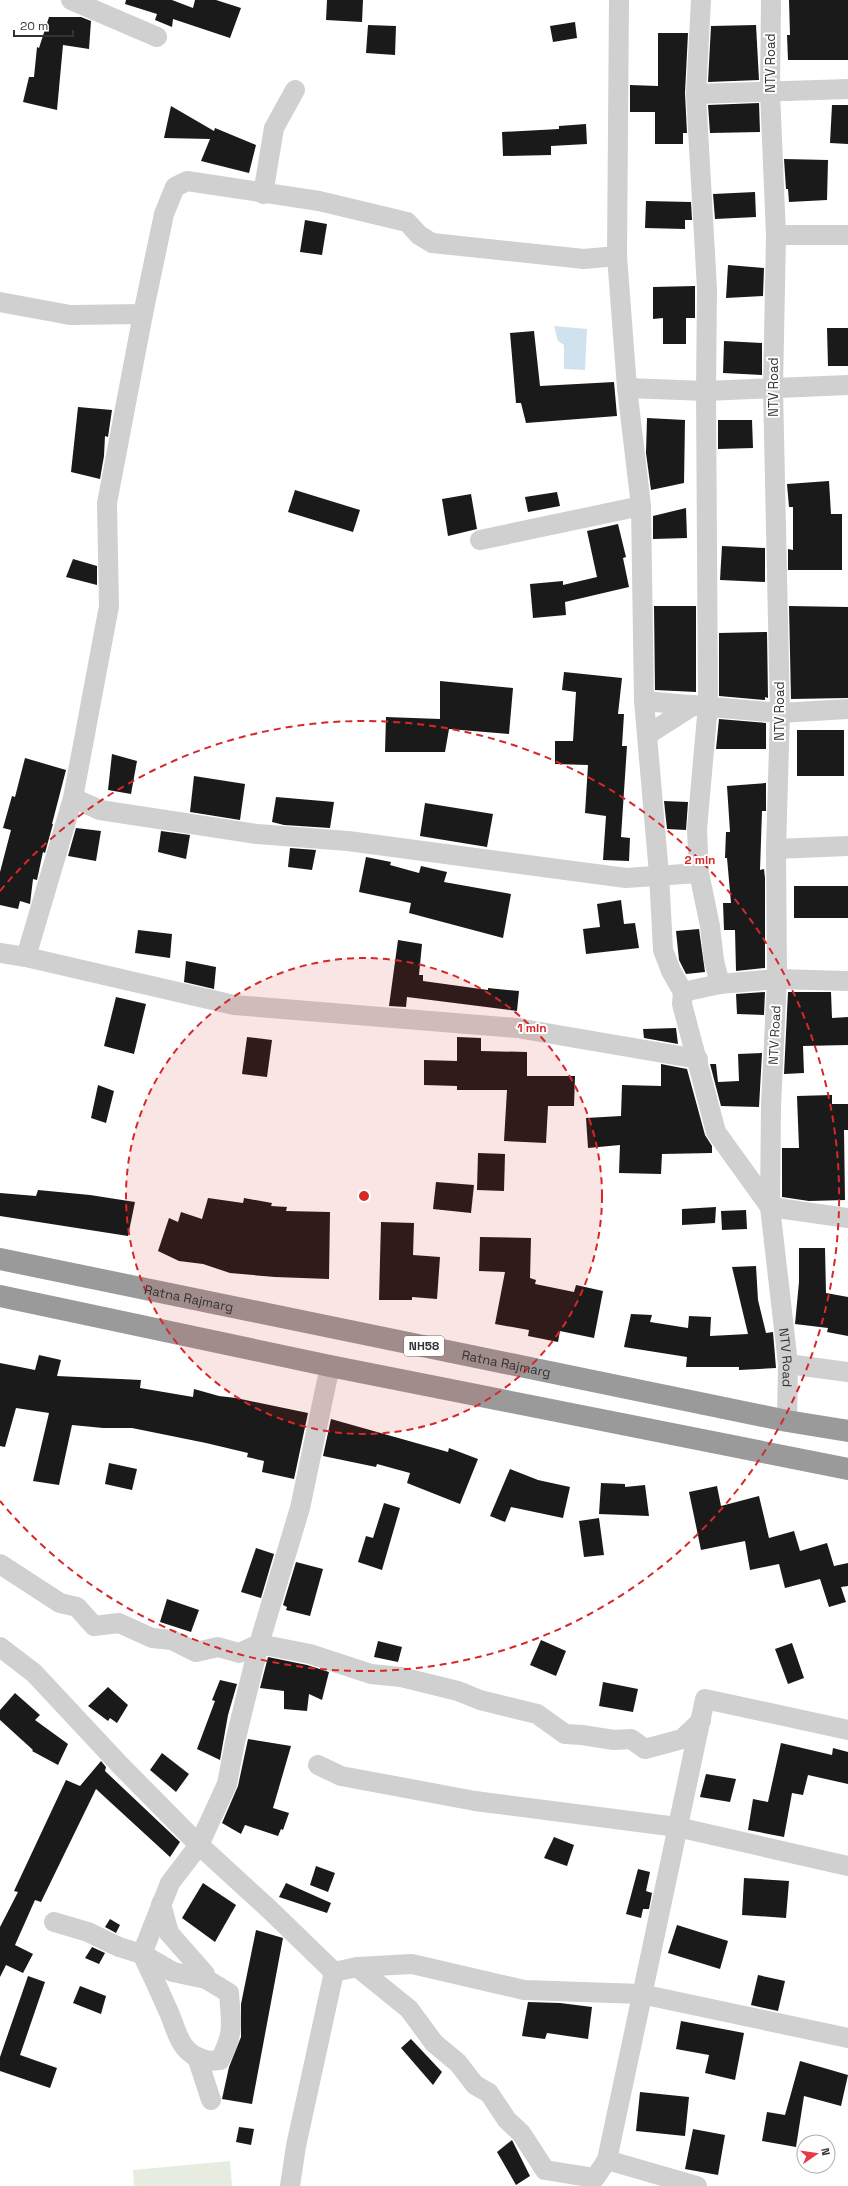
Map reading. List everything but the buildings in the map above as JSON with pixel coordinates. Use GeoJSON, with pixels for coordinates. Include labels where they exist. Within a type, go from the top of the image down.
{"type":"FeatureCollection","features":[{"type":"Feature","properties":{"kind":"highway","name":"Ratna Rajmarg"},"geometry":{"type":"LineString","coordinates":[[0,1259],[787,1421],[848,1432]]}},
{"type":"Feature","properties":{"kind":"highway"},"geometry":{"type":"LineString","coordinates":[[0,1296],[330,1366],[848,1469]]}},
{"type":"Feature","properties":{"kind":"street"},"geometry":{"type":"LineString","coordinates":[[71,0],[157,37]]}},
{"type":"Feature","properties":{"kind":"street"},"geometry":{"type":"LineString","coordinates":[[619,0],[617,256],[627,388],[641,506],[644,702],[659,874],[663,950],[671,972],[684,992],[682,1004],[716,1132],[770,1207],[848,1218]]}},
{"type":"Feature","properties":{"kind":"street"},"geometry":{"type":"LineString","coordinates":[[701,0],[696,94],[706,249],[706,391],[701,705],[697,829],[699,873],[710,926],[714,962],[720,984]]}},
{"type":"Feature","properties":{"kind":"street","name":"NTV Road"},"geometry":{"type":"LineString","coordinates":[[771,0],[770,92],[776,235],[773,389],[780,713],[776,849],[777,979],[771,1106],[770,1207],[788,1364],[787,1421]]}},
{"type":"Feature","properties":{"kind":"street"},"geometry":{"type":"LineString","coordinates":[[696,94],[848,89]]}},
{"type":"Feature","properties":{"kind":"street"},"geometry":{"type":"LineString","coordinates":[[263,194],[274,128],[295,90]]}},
{"type":"Feature","properties":{"kind":"street"},"geometry":{"type":"LineString","coordinates":[[26,957],[73,798],[109,606],[107,502],[164,214],[175,187],[187,181],[263,194],[319,201],[407,222],[419,235],[432,243],[584,260],[617,256]]}},
{"type":"Feature","properties":{"kind":"street"},"geometry":{"type":"LineString","coordinates":[[776,235],[848,235]]}},
{"type":"Feature","properties":{"kind":"street"},"geometry":{"type":"LineString","coordinates":[[0,302],[70,315],[143,314]]}},
{"type":"Feature","properties":{"kind":"street"},"geometry":{"type":"LineString","coordinates":[[627,388],[706,391],[848,385]]}},
{"type":"Feature","properties":{"kind":"street"},"geometry":{"type":"LineString","coordinates":[[480,540],[641,506]]}},
{"type":"Feature","properties":{"kind":"street"},"geometry":{"type":"LineString","coordinates":[[644,702],[701,705],[780,713],[848,709]]}},
{"type":"Feature","properties":{"kind":"street"},"geometry":{"type":"LineString","coordinates":[[647,735],[701,705]]}},
{"type":"Feature","properties":{"kind":"street"},"geometry":{"type":"LineString","coordinates":[[73,798],[100,810],[257,834],[348,841],[626,878],[659,874],[699,873]]}},
{"type":"Feature","properties":{"kind":"street"},"geometry":{"type":"LineString","coordinates":[[776,849],[848,846]]}},
{"type":"Feature","properties":{"kind":"street"},"geometry":{"type":"LineString","coordinates":[[0,953],[26,957],[234,1005],[517,1028],[698,1060]]}},
{"type":"Feature","properties":{"kind":"street"},"geometry":{"type":"LineString","coordinates":[[684,992],[720,984],[777,979],[848,981]]}},
{"type":"Feature","properties":{"kind":"street"},"geometry":{"type":"LineString","coordinates":[[788,1364],[848,1372]]}},
{"type":"Feature","properties":{"kind":"street"},"geometry":{"type":"LineString","coordinates":[[54,1922],[88,1932],[119,1948],[142,1954],[173,1972],[206,1979],[229,1993],[232,2032],[220,2060],[208,2061],[188,2052],[175,2032],[168,2010],[142,1954],[170,1883],[199,1845],[227,1784],[234,1742],[259,1644],[300,1508],[330,1366]]}},
{"type":"Feature","properties":{"kind":"street"},"geometry":{"type":"LineString","coordinates":[[0,1564],[60,1603],[77,1607],[94,1626],[119,1623],[152,1638],[172,1640],[196,1652],[218,1647],[239,1653],[259,1644],[310,1654],[372,1674],[401,1676],[458,1691],[480,1700],[537,1714],[565,1734],[582,1734],[614,1740],[632,1739],[645,1749],[682,1739],[700,1721]]}},
{"type":"Feature","properties":{"kind":"street"},"geometry":{"type":"LineString","coordinates":[[0,1647],[34,1673],[120,1765],[199,1845],[269,1909],[334,1972]]}},
{"type":"Feature","properties":{"kind":"street"},"geometry":{"type":"LineString","coordinates":[[357,1967],[409,2009],[434,2043],[458,2064],[475,2085],[489,2093],[507,2120],[521,2133],[546,2170],[594,2183],[607,2160],[640,1994],[705,1699],[848,1730]]}},
{"type":"Feature","properties":{"kind":"street"},"geometry":{"type":"LineString","coordinates":[[318,1765],[341,1776],[475,1801],[677,1827],[848,1866]]}},
{"type":"Feature","properties":{"kind":"street"},"geometry":{"type":"LineString","coordinates":[[161,1904],[169,1933],[205,1974],[206,1979]]}},
{"type":"Feature","properties":{"kind":"street"},"geometry":{"type":"LineString","coordinates":[[334,1972],[357,1967],[412,1964],[524,1990],[640,1994],[848,2038]]}},
{"type":"Feature","properties":{"kind":"street"},"geometry":{"type":"LineString","coordinates":[[290,2186],[296,2146],[334,1972]]}},
{"type":"Feature","properties":{"kind":"street"},"geometry":{"type":"LineString","coordinates":[[197,2057],[211,2100]]}},
{"type":"Feature","properties":{"kind":"street"},"geometry":{"type":"LineString","coordinates":[[607,2160],[697,2186]]}},
{"type":"Feature","properties":{"kind":"shaded area"},"geometry":{"type":"Polygon","coordinates":[[[230,2161],[232,2186],[134,2186],[133,2170],[230,2161]]]}},
{"type":"Feature","properties":{"kind":"water"},"geometry":{"type":"Polygon","coordinates":[[[554,326],[587,329],[585,370],[564,369],[564,345],[558,341],[554,326]]]}}]}
